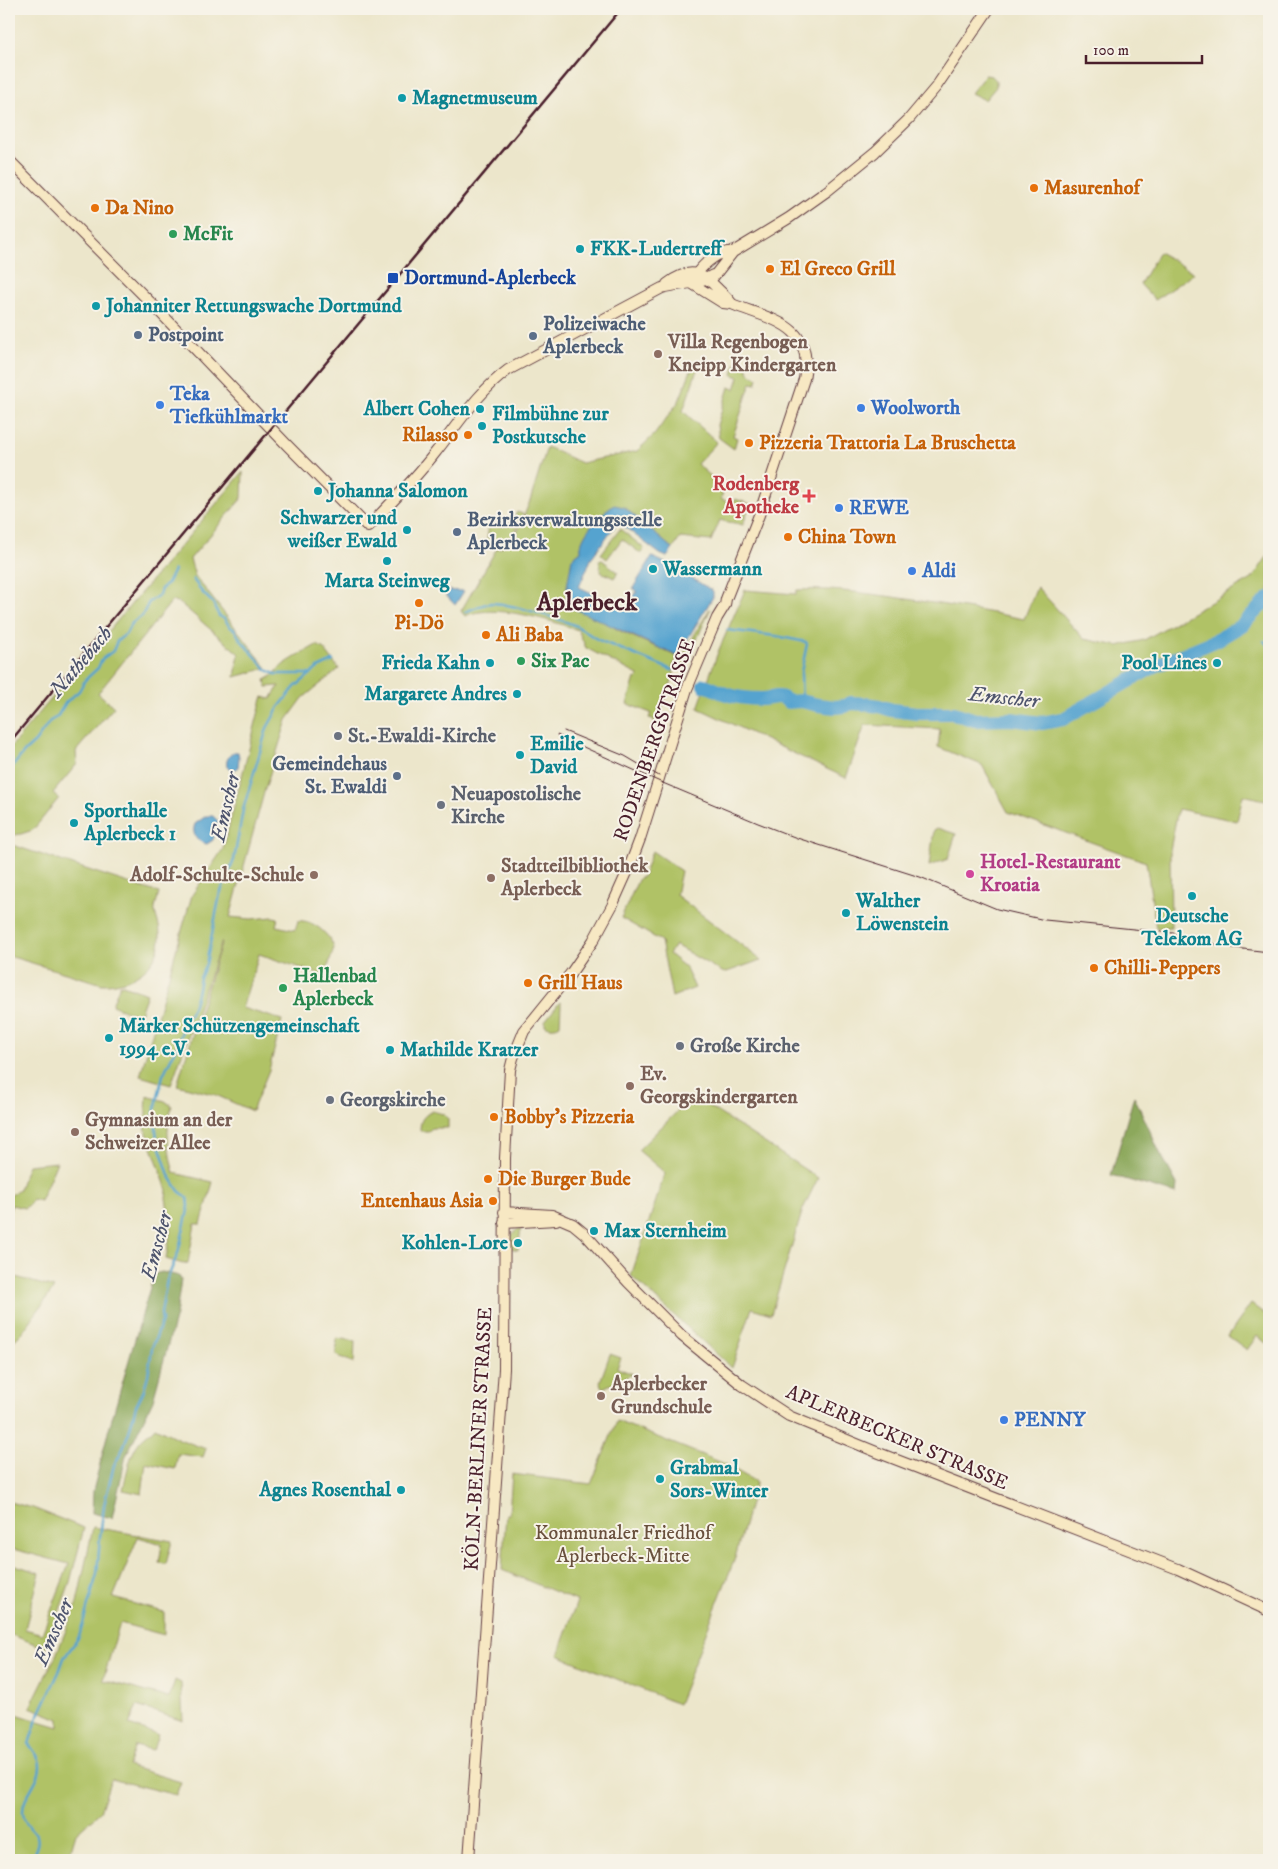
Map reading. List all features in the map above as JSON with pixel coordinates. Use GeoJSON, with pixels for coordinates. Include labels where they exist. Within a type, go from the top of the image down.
{"type":"FeatureCollection","features":[{"type":"Feature","properties":{"kind":"main road"},"geometry":{"type":"LineString","coordinates":[[9,160],[159,311],[368,527],[420,472],[478,396],[498,378],[514,367],[662,288],[677,277],[689,273],[703,278],[726,251],[733,252],[789,218],[827,191],[874,152],[909,120],[936,87],[989,9]]}},
{"type":"Feature","properties":{"kind":"main road","name":"RODENBERGSTRASSE"},"geometry":{"type":"LineString","coordinates":[[530,1023],[571,973],[593,941],[612,906],[629,868],[640,839],[687,689],[725,605],[726,598],[759,515],[804,380],[807,357],[799,338],[783,324],[732,304],[703,278]]}},
{"type":"Feature","properties":{"kind":"main road","name":"KÖLN-BERLINER STRASSE"},"geometry":{"type":"LineString","coordinates":[[469,1860],[500,1429],[504,1338],[505,1158],[510,1070],[519,1043],[530,1023]]}},
{"type":"Feature","properties":{"kind":"main road","name":"APLERBECKER STRASSE"},"geometry":{"type":"LineString","coordinates":[[504,1212],[544,1214],[573,1224],[585,1234],[658,1312],[707,1358],[759,1397],[789,1416],[1178,1569],[1269,1611]]}},
{"type":"Feature","properties":{"kind":"main road"},"geometry":{"type":"LineString","coordinates":[[504,1224],[562,1219]]}},
{"type":"Feature","properties":{"kind":"green space"},"geometry":{"type":"Polygon","coordinates":[[[985,75],[992,76],[996,80],[996,87],[985,100],[971,93],[985,75]]]}},
{"type":"Feature","properties":{"kind":"green space"},"geometry":{"type":"Polygon","coordinates":[[[1159,252],[1194,273],[1155,300],[1140,284],[1159,252]]]}},
{"type":"Feature","properties":{"kind":"green space"},"geometry":{"type":"Polygon","coordinates":[[[736,363],[747,367],[750,374],[758,378],[756,384],[751,383],[733,436],[737,438],[734,449],[719,438],[717,425],[729,387],[735,389],[739,377],[733,375],[736,363]]]}},
{"type":"Feature","properties":{"kind":"green space"},"geometry":{"type":"Polygon","coordinates":[[[693,365],[698,367],[683,411],[717,442],[697,464],[724,488],[721,499],[733,504],[735,499],[750,504],[743,525],[720,520],[711,541],[680,538],[673,549],[624,507],[581,551],[567,586],[606,622],[618,630],[678,657],[673,666],[674,675],[656,724],[653,719],[649,718],[651,713],[627,704],[635,678],[637,679],[638,675],[586,648],[578,630],[522,614],[490,611],[477,612],[465,616],[461,611],[497,548],[501,548],[516,535],[530,501],[547,447],[581,463],[637,451],[655,434],[679,401],[693,365]]]}},
{"type":"Feature","properties":{"kind":"green space"},"geometry":{"type":"Polygon","coordinates":[[[243,472],[242,498],[190,559],[195,576],[267,668],[235,677],[239,654],[187,609],[178,602],[172,601],[98,693],[114,707],[76,751],[77,764],[53,793],[59,798],[33,830],[9,836],[9,749],[243,472]]]}},
{"type":"Feature","properties":{"kind":"green space"},"geometry":{"type":"Polygon","coordinates":[[[517,512],[523,514],[514,535],[500,547],[486,547],[489,525],[509,524],[517,512]]]}},
{"type":"Feature","properties":{"kind":"green space"},"geometry":{"type":"Polygon","coordinates":[[[620,529],[644,548],[641,554],[622,539],[607,559],[601,554],[620,529]]]}},
{"type":"Feature","properties":{"kind":"green space"},"geometry":{"type":"Polygon","coordinates":[[[1269,554],[1269,801],[1243,795],[1237,821],[1178,809],[1170,850],[1171,927],[1156,928],[1146,862],[1008,812],[982,765],[938,747],[940,729],[865,725],[846,778],[698,708],[718,652],[745,590],[796,594],[797,590],[852,592],[1024,619],[1037,587],[1084,639],[1118,646],[1144,640],[1252,579],[1269,554]]]}},
{"type":"Feature","properties":{"kind":"green space"},"geometry":{"type":"Polygon","coordinates":[[[599,560],[602,560],[618,572],[614,578],[601,572],[599,560]]]}},
{"type":"Feature","properties":{"kind":"green space"},"geometry":{"type":"Polygon","coordinates":[[[710,609],[686,664],[681,663],[687,647],[710,609]]]}},
{"type":"Feature","properties":{"kind":"green space"},"geometry":{"type":"Polygon","coordinates":[[[317,645],[324,649],[339,669],[303,698],[287,720],[265,789],[230,917],[251,919],[278,918],[276,926],[295,930],[298,921],[309,922],[325,933],[334,948],[325,976],[259,954],[242,1008],[282,1020],[269,1070],[252,1111],[216,1095],[177,1085],[222,941],[171,1085],[140,1076],[192,895],[223,849],[262,699],[263,697],[271,699],[279,686],[267,687],[265,680],[285,664],[317,645]]]}},
{"type":"Feature","properties":{"kind":"green space"},"geometry":{"type":"Polygon","coordinates":[[[937,828],[956,834],[948,859],[929,866],[934,830],[937,828]]]}},
{"type":"Feature","properties":{"kind":"green space"},"geometry":{"type":"Polygon","coordinates":[[[9,844],[159,893],[155,912],[160,932],[159,946],[149,965],[133,977],[123,981],[102,984],[9,956],[9,844]]]}},
{"type":"Feature","properties":{"kind":"green space"},"geometry":{"type":"Polygon","coordinates":[[[652,851],[681,871],[676,895],[761,960],[724,973],[675,945],[669,954],[685,967],[695,988],[672,997],[661,941],[621,918],[639,878],[643,877],[652,851]]]}},
{"type":"Feature","properties":{"kind":"green space"},"geometry":{"type":"Polygon","coordinates":[[[120,984],[147,994],[139,1016],[112,1005],[120,984]]]}},
{"type":"Feature","properties":{"kind":"green space"},"geometry":{"type":"Polygon","coordinates":[[[560,1002],[560,1025],[550,1027],[545,1025],[545,1021],[560,1002]]]}},
{"type":"Feature","properties":{"kind":"green space"},"geometry":{"type":"Polygon","coordinates":[[[147,1096],[165,1101],[172,1106],[168,1140],[174,1173],[213,1182],[201,1224],[195,1224],[188,1263],[183,1264],[166,1259],[171,1228],[166,1198],[167,1190],[145,1127],[147,1096]]]}},
{"type":"Feature","properties":{"kind":"green space"},"geometry":{"type":"Polygon","coordinates":[[[693,1096],[818,1178],[803,1209],[771,1314],[752,1308],[732,1368],[631,1276],[665,1173],[638,1150],[693,1096]]]}},
{"type":"Feature","properties":{"kind":"green space"},"geometry":{"type":"Polygon","coordinates":[[[1134,1096],[1159,1151],[1177,1184],[1176,1194],[1111,1175],[1134,1096]]]}},
{"type":"Feature","properties":{"kind":"green space"},"geometry":{"type":"Polygon","coordinates":[[[432,1111],[443,1114],[448,1119],[448,1128],[432,1128],[429,1131],[420,1131],[423,1119],[432,1111]]]}},
{"type":"Feature","properties":{"kind":"green space"},"geometry":{"type":"Polygon","coordinates":[[[57,1162],[40,1201],[32,1199],[30,1204],[24,1208],[12,1205],[9,1211],[9,1197],[19,1189],[28,1165],[57,1162]]]}},
{"type":"Feature","properties":{"kind":"green space"},"geometry":{"type":"Polygon","coordinates":[[[521,1228],[518,1250],[510,1248],[511,1235],[521,1228]]]}},
{"type":"Feature","properties":{"kind":"green space"},"geometry":{"type":"Polygon","coordinates":[[[162,1272],[179,1276],[181,1280],[176,1315],[153,1400],[126,1456],[112,1518],[92,1513],[93,1491],[108,1432],[154,1274],[162,1272]]]}},
{"type":"Feature","properties":{"kind":"green space"},"geometry":{"type":"Polygon","coordinates":[[[9,1275],[54,1288],[22,1333],[9,1345],[9,1275]]]}},
{"type":"Feature","properties":{"kind":"green space"},"geometry":{"type":"Polygon","coordinates":[[[1251,1304],[1269,1317],[1269,1339],[1266,1343],[1257,1336],[1247,1350],[1228,1336],[1251,1304]]]}},
{"type":"Feature","properties":{"kind":"green space"},"geometry":{"type":"Polygon","coordinates":[[[337,1338],[355,1341],[354,1363],[336,1355],[337,1338]]]}},
{"type":"Feature","properties":{"kind":"green space"},"geometry":{"type":"Polygon","coordinates":[[[610,1354],[621,1358],[617,1368],[633,1374],[603,1388],[600,1382],[610,1354]]]}},
{"type":"Feature","properties":{"kind":"green space","name":"Kommunaler Friedhof Aplerbeck-Mitte"},"geometry":{"type":"Polygon","coordinates":[[[617,1421],[725,1464],[756,1482],[735,1558],[678,1704],[558,1655],[577,1601],[502,1570],[506,1514],[509,1514],[512,1474],[591,1484],[617,1421]]]}},
{"type":"Feature","properties":{"kind":"green space"},"geometry":{"type":"Polygon","coordinates":[[[155,1427],[179,1439],[206,1449],[203,1457],[178,1454],[175,1469],[146,1463],[142,1494],[123,1490],[129,1464],[136,1446],[155,1427]]]}},
{"type":"Feature","properties":{"kind":"green space"},"geometry":{"type":"Polygon","coordinates":[[[9,1502],[33,1508],[84,1528],[70,1582],[46,1648],[9,1634],[9,1563],[40,1573],[25,1629],[42,1634],[69,1564],[9,1548],[9,1502]]]}},
{"type":"Feature","properties":{"kind":"green space"},"geometry":{"type":"Polygon","coordinates":[[[93,1527],[172,1541],[166,1564],[159,1563],[162,1544],[138,1537],[113,1598],[164,1612],[164,1635],[120,1623],[103,1680],[169,1698],[175,1680],[181,1683],[183,1721],[137,1706],[129,1725],[158,1735],[153,1750],[135,1746],[128,1766],[181,1782],[176,1795],[111,1779],[100,1812],[76,1833],[68,1860],[9,1860],[9,1733],[16,1714],[59,1727],[59,1719],[30,1707],[56,1655],[77,1603],[93,1527]]]}},
{"type":"Feature","properties":{"kind":"water"},"geometry":{"type":"Polygon","coordinates":[[[614,505],[624,507],[673,549],[667,557],[660,554],[622,525],[626,520],[620,515],[615,521],[617,523],[592,557],[579,587],[626,609],[637,591],[633,588],[652,557],[670,565],[713,591],[713,597],[677,656],[566,605],[572,558],[581,551],[583,538],[592,525],[614,505]]]}},
{"type":"Feature","properties":{"kind":"water"},"geometry":{"type":"Polygon","coordinates":[[[441,590],[464,591],[455,605],[441,590]]]}},
{"type":"Feature","properties":{"kind":"water"},"geometry":{"type":"Polygon","coordinates":[[[234,752],[238,752],[239,757],[238,767],[233,771],[228,768],[227,761],[234,752]]]}},
{"type":"Feature","properties":{"kind":"water"},"geometry":{"type":"Polygon","coordinates":[[[206,816],[213,816],[218,821],[213,840],[207,844],[203,843],[194,834],[195,824],[206,816]]]}},
{"type":"Feature","properties":{"kind":"waterway","name":"Nathebach"},"geometry":{"type":"LineString","coordinates":[[9,771],[35,742],[50,721],[57,717],[66,702],[79,691],[85,680],[98,668],[102,659],[113,651],[117,641],[126,634],[131,624],[142,616],[149,602],[159,595],[174,570]]}},
{"type":"Feature","properties":{"kind":"waterway","name":"Nathebach"},"geometry":{"type":"LineString","coordinates":[[193,579],[213,603],[219,616],[225,619],[229,626],[235,630],[240,639],[267,670],[275,674],[309,674]]}},
{"type":"Feature","properties":{"kind":"waterway","name":"Emscher"},"geometry":{"type":"LineString","coordinates":[[704,685],[737,697],[762,699],[779,697],[788,702],[801,701],[835,707],[851,703],[865,704],[917,713],[954,713],[975,720],[1011,719],[1042,723],[1063,719],[1155,666],[1217,640],[1242,625],[1269,598]]}},
{"type":"Feature","properties":{"kind":"waterway","name":"Emscher"},"geometry":{"type":"LineString","coordinates":[[465,612],[491,603],[532,611],[574,625],[601,641],[672,670]]}},
{"type":"Feature","properties":{"kind":"waterway","name":"Emscher"},"geometry":{"type":"LineString","coordinates":[[1246,621],[1249,625]]}},
{"type":"Feature","properties":{"kind":"waterway"},"geometry":{"type":"LineString","coordinates":[[727,630],[806,642],[801,672],[802,701]]}},
{"type":"Feature","properties":{"kind":"waterway"},"geometry":{"type":"LineString","coordinates":[[1264,641],[1269,647]]}},
{"type":"Feature","properties":{"kind":"waterway","name":"Emscher"},"geometry":{"type":"LineString","coordinates":[[30,1860],[38,1842],[35,1833],[25,1820],[23,1812],[26,1799],[36,1780],[40,1767],[38,1758],[29,1744],[37,1719],[64,1658],[79,1637],[97,1574],[104,1505],[114,1465],[121,1453],[136,1406],[144,1390],[152,1348],[162,1321],[161,1313],[167,1280],[178,1253],[189,1206],[188,1198],[179,1191],[169,1175],[157,1139],[154,1114],[163,1075],[193,1007],[200,978],[206,964],[220,894],[234,860],[243,810],[267,728],[279,707],[295,687],[318,668],[333,661]]}},
{"type":"Feature","properties":{"kind":"tram line"},"geometry":{"type":"LineString","coordinates":[[564,731],[625,756],[659,776]]}},
{"type":"Feature","properties":{"kind":"tram line"},"geometry":{"type":"LineString","coordinates":[[557,735],[658,781],[758,823],[797,838],[920,877],[997,909],[1045,920],[1173,933],[1226,947],[1269,952]]}},
{"type":"Feature","properties":{"kind":"railway"},"geometry":{"type":"LineString","coordinates":[[9,743],[621,9]]}},
{"type":"Feature","properties":{"kind":"place","name":"Magnetmuseum"},"geometry":{"type":"Point","coordinates":[402,98]}},
{"type":"Feature","properties":{"kind":"place","name":"Masurenhof"},"geometry":{"type":"Point","coordinates":[1034,188]}},
{"type":"Feature","properties":{"kind":"place","name":"Da Nino"},"geometry":{"type":"Point","coordinates":[95,208]}},
{"type":"Feature","properties":{"kind":"place","name":"McFit"},"geometry":{"type":"Point","coordinates":[173,234]}},
{"type":"Feature","properties":{"kind":"place","name":"FKK-Ludertreff"},"geometry":{"type":"Point","coordinates":[580,249]}},
{"type":"Feature","properties":{"kind":"place","name":"El Greco Grill"},"geometry":{"type":"Point","coordinates":[770,269]}},
{"type":"Feature","properties":{"kind":"place","name":"Dortmund-Aplerbeck"},"geometry":{"type":"Point","coordinates":[393,278]}},
{"type":"Feature","properties":{"kind":"place","name":"Johanniter Rettungswache Dortmund"},"geometry":{"type":"Point","coordinates":[96,306]}},
{"type":"Feature","properties":{"kind":"place","name":"Postpoint"},"geometry":{"type":"Point","coordinates":[138,335]}},
{"type":"Feature","properties":{"kind":"place","name":"Polizeiwache Aplerbeck"},"geometry":{"type":"Point","coordinates":[533,336]}},
{"type":"Feature","properties":{"kind":"place","name":"Villa Regenbogen Kneipp Kindergarten"},"geometry":{"type":"Point","coordinates":[658,354]}},
{"type":"Feature","properties":{"kind":"place","name":"Teka Tiefkühlmarkt"},"geometry":{"type":"Point","coordinates":[160,405]}},
{"type":"Feature","properties":{"kind":"place","name":"Woolworth"},"geometry":{"type":"Point","coordinates":[861,408]}},
{"type":"Feature","properties":{"kind":"place","name":"Albert Cohen"},"geometry":{"type":"Point","coordinates":[480,409]}},
{"type":"Feature","properties":{"kind":"place","name":"Filmbühne zur Postkutsche"},"geometry":{"type":"Point","coordinates":[482,426]}},
{"type":"Feature","properties":{"kind":"place","name":"Rilasso"},"geometry":{"type":"Point","coordinates":[468,435]}},
{"type":"Feature","properties":{"kind":"place","name":"Pizzeria Trattoria La Bruschetta"},"geometry":{"type":"Point","coordinates":[749,443]}},
{"type":"Feature","properties":{"kind":"place","name":"Johanna Salomon"},"geometry":{"type":"Point","coordinates":[318,491]}},
{"type":"Feature","properties":{"kind":"place","name":"Rodenberg Apotheke"},"geometry":{"type":"Point","coordinates":[809,496]}},
{"type":"Feature","properties":{"kind":"place","name":"REWE"},"geometry":{"type":"Point","coordinates":[839,508]}},
{"type":"Feature","properties":{"kind":"place","name":"Schwarzer und weißer Ewald"},"geometry":{"type":"Point","coordinates":[407,530]}},
{"type":"Feature","properties":{"kind":"place","name":"Bezirksverwaltungsstelle Aplerbeck"},"geometry":{"type":"Point","coordinates":[457,532]}},
{"type":"Feature","properties":{"kind":"place","name":"China Town"},"geometry":{"type":"Point","coordinates":[788,537]}},
{"type":"Feature","properties":{"kind":"place","name":"Marta Steinweg"},"geometry":{"type":"Point","coordinates":[387,561]}},
{"type":"Feature","properties":{"kind":"place","name":"Wassermann"},"geometry":{"type":"Point","coordinates":[653,569]}},
{"type":"Feature","properties":{"kind":"place","name":"Aldi"},"geometry":{"type":"Point","coordinates":[912,571]}},
{"type":"Feature","properties":{"kind":"place","name":"Pi-Dö"},"geometry":{"type":"Point","coordinates":[419,603]}},
{"type":"Feature","properties":{"kind":"place","name":"Ali Baba"},"geometry":{"type":"Point","coordinates":[486,635]}},
{"type":"Feature","properties":{"kind":"place","name":"Six Pac"},"geometry":{"type":"Point","coordinates":[521,661]}},
{"type":"Feature","properties":{"kind":"place","name":"Frieda Kahn"},"geometry":{"type":"Point","coordinates":[490,663]}},
{"type":"Feature","properties":{"kind":"place","name":"Pool Lines"},"geometry":{"type":"Point","coordinates":[1217,663]}},
{"type":"Feature","properties":{"kind":"place","name":"Margarete Andres"},"geometry":{"type":"Point","coordinates":[517,694]}},
{"type":"Feature","properties":{"kind":"place","name":"St.-Ewaldi-Kirche"},"geometry":{"type":"Point","coordinates":[338,736]}},
{"type":"Feature","properties":{"kind":"place","name":"Emilie David"},"geometry":{"type":"Point","coordinates":[520,755]}},
{"type":"Feature","properties":{"kind":"place","name":"Gemeindehaus St. Ewaldi"},"geometry":{"type":"Point","coordinates":[397,776]}},
{"type":"Feature","properties":{"kind":"place","name":"Neuapostolische Kirche"},"geometry":{"type":"Point","coordinates":[441,805]}},
{"type":"Feature","properties":{"kind":"place","name":"Sporthalle Aplerbeck 1"},"geometry":{"type":"Point","coordinates":[74,823]}},
{"type":"Feature","properties":{"kind":"place","name":"Hotel-Restaurant Kroatia"},"geometry":{"type":"Point","coordinates":[970,874]}},
{"type":"Feature","properties":{"kind":"place","name":"Adolf-Schulte-Schule"},"geometry":{"type":"Point","coordinates":[314,875]}},
{"type":"Feature","properties":{"kind":"place","name":"Stadtteilbibliothek Aplerbeck"},"geometry":{"type":"Point","coordinates":[491,878]}},
{"type":"Feature","properties":{"kind":"place","name":"Deutsche Telekom AG"},"geometry":{"type":"Point","coordinates":[1192,896]}},
{"type":"Feature","properties":{"kind":"place","name":"Walther Löwenstein"},"geometry":{"type":"Point","coordinates":[846,913]}},
{"type":"Feature","properties":{"kind":"place","name":"Chilli-Peppers"},"geometry":{"type":"Point","coordinates":[1094,968]}},
{"type":"Feature","properties":{"kind":"place","name":"Grill Haus"},"geometry":{"type":"Point","coordinates":[528,983]}},
{"type":"Feature","properties":{"kind":"place","name":"Hallenbad Aplerbeck"},"geometry":{"type":"Point","coordinates":[283,988]}},
{"type":"Feature","properties":{"kind":"place","name":"Märker Schützengemeinschaft 1994 e.V."},"geometry":{"type":"Point","coordinates":[109,1038]}},
{"type":"Feature","properties":{"kind":"place","name":"Große Kirche"},"geometry":{"type":"Point","coordinates":[680,1046]}},
{"type":"Feature","properties":{"kind":"place","name":"Mathilde Kratzer"},"geometry":{"type":"Point","coordinates":[390,1050]}},
{"type":"Feature","properties":{"kind":"place","name":"Ev. Georgskindergarten"},"geometry":{"type":"Point","coordinates":[630,1086]}},
{"type":"Feature","properties":{"kind":"place","name":"Georgskirche"},"geometry":{"type":"Point","coordinates":[330,1100]}},
{"type":"Feature","properties":{"kind":"place","name":"Bobby's Pizzeria"},"geometry":{"type":"Point","coordinates":[494,1117]}},
{"type":"Feature","properties":{"kind":"place","name":"Gymnasium an der Schweizer Allee"},"geometry":{"type":"Point","coordinates":[75,1132]}},
{"type":"Feature","properties":{"kind":"place","name":"Die Burger Bude"},"geometry":{"type":"Point","coordinates":[488,1179]}},
{"type":"Feature","properties":{"kind":"place","name":"Entenhaus Asia"},"geometry":{"type":"Point","coordinates":[493,1201]}},
{"type":"Feature","properties":{"kind":"place","name":"Max Sternheim"},"geometry":{"type":"Point","coordinates":[594,1231]}},
{"type":"Feature","properties":{"kind":"place","name":"Kohlen-Lore"},"geometry":{"type":"Point","coordinates":[518,1243]}},
{"type":"Feature","properties":{"kind":"place","name":"Aplerbecker Grundschule"},"geometry":{"type":"Point","coordinates":[601,1396]}},
{"type":"Feature","properties":{"kind":"place","name":"PENNY"},"geometry":{"type":"Point","coordinates":[1004,1420]}},
{"type":"Feature","properties":{"kind":"place","name":"Grabmal Sors-Winter"},"geometry":{"type":"Point","coordinates":[660,1479]}},
{"type":"Feature","properties":{"kind":"place","name":"Agnes Rosenthal"},"geometry":{"type":"Point","coordinates":[401,1490]}},
{"type":"Feature","properties":{"kind":"district","name":"Aplerbeck"},"geometry":{"type":"Point","coordinates":[587,602]}}]}
